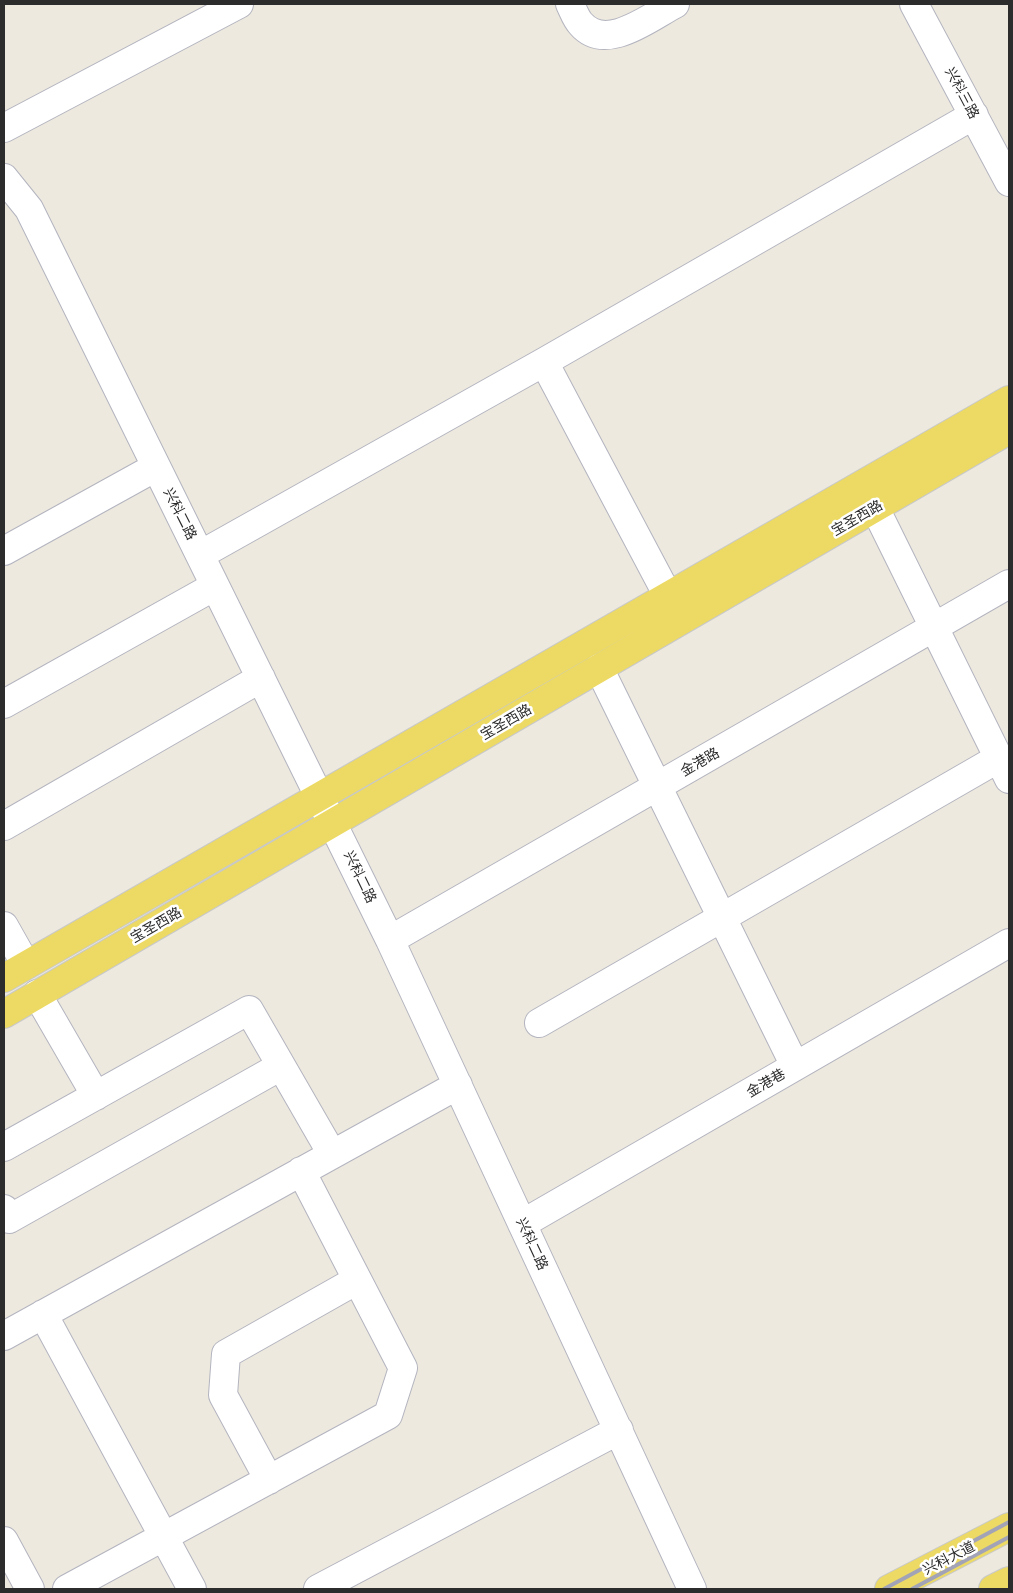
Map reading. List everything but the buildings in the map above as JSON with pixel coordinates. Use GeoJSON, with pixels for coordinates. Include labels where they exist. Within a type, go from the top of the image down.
{"type":"FeatureCollection","features":[{"type":"Feature","properties":{"kind":"main road","name":"宝圣西路"},"geometry":{"type":"LineString","coordinates":[[15,972],[1009,400]]}},
{"type":"Feature","properties":{"kind":"main road","name":"宝圣西路"},"geometry":{"type":"LineString","coordinates":[[4,1014],[1009,430]]}},
{"type":"Feature","properties":{"kind":"main road","name":"兴科大道"},"geometry":{"type":"LineString","coordinates":[[889,1589],[1009,1527]]}},
{"type":"Feature","properties":{"kind":"main road"},"geometry":{"type":"LineString","coordinates":[[993,1589],[1009,1581]]}},
{"type":"Feature","properties":{"kind":"street"},"geometry":{"type":"LineString","coordinates":[[4,128],[239,4]]}},
{"type":"Feature","properties":{"kind":"street"},"geometry":{"type":"LineString","coordinates":[[570,4],[580,24],[593,34],[606,36],[619,34],[675,4]]}},
{"type":"Feature","properties":{"kind":"street","name":"兴科三路"},"geometry":{"type":"LineString","coordinates":[[914,4],[1009,182]]}},
{"type":"Feature","properties":{"kind":"street"},"geometry":{"type":"LineString","coordinates":[[200,555],[544,362],[974,115]]}},
{"type":"Feature","properties":{"kind":"street","name":"兴科二路"},"geometry":{"type":"LineString","coordinates":[[4,178],[29,209],[321,796],[458,1084],[692,1589]]}},
{"type":"Feature","properties":{"kind":"street"},"geometry":{"type":"LineString","coordinates":[[544,362],[668,596]]}},
{"type":"Feature","properties":{"kind":"street"},"geometry":{"type":"LineString","coordinates":[[4,551],[156,467]]}},
{"type":"Feature","properties":{"kind":"street"},"geometry":{"type":"LineString","coordinates":[[540,1023],[722,918],[1004,768],[875,508]]}},
{"type":"Feature","properties":{"kind":"street","name":"金港路"},"geometry":{"type":"LineString","coordinates":[[390,940],[1009,584]]}},
{"type":"Feature","properties":{"kind":"street"},"geometry":{"type":"LineString","coordinates":[[4,704],[215,586]]}},
{"type":"Feature","properties":{"kind":"street"},"geometry":{"type":"LineString","coordinates":[[599,668],[795,1066]]}},
{"type":"Feature","properties":{"kind":"street"},"geometry":{"type":"LineString","coordinates":[[4,826],[261,678]]}},
{"type":"Feature","properties":{"kind":"street"},"geometry":{"type":"LineString","coordinates":[[4,926],[15,972]]}},
{"type":"Feature","properties":{"kind":"street","name":"金港巷"},"geometry":{"type":"LineString","coordinates":[[522,1224],[1009,943]]}},
{"type":"Feature","properties":{"kind":"street"},"geometry":{"type":"LineString","coordinates":[[37,994],[96,1096]]}},
{"type":"Feature","properties":{"kind":"street"},"geometry":{"type":"LineString","coordinates":[[4,1147],[249,1010],[332,1154]]}},
{"type":"Feature","properties":{"kind":"street"},"geometry":{"type":"LineString","coordinates":[[4,1209],[9,1219],[281,1066]]}},
{"type":"Feature","properties":{"kind":"street"},"geometry":{"type":"LineString","coordinates":[[4,1336],[458,1084]]}},
{"type":"Feature","properties":{"kind":"street"},"geometry":{"type":"LineString","coordinates":[[67,1589],[388,1415],[403,1368],[301,1171]]}},
{"type":"Feature","properties":{"kind":"street"},"geometry":{"type":"LineString","coordinates":[[269,1480],[223,1395],[226,1354],[357,1280]]}},
{"type":"Feature","properties":{"kind":"street"},"geometry":{"type":"LineString","coordinates":[[43,1314],[192,1589]]}},
{"type":"Feature","properties":{"kind":"street"},"geometry":{"type":"LineString","coordinates":[[318,1589],[618,1430]]}},
{"type":"Feature","properties":{"kind":"street"},"geometry":{"type":"LineString","coordinates":[[4,1541],[30,1589]]}},
{"type":"Feature","properties":{"kind":"railway"},"geometry":{"type":"LineString","coordinates":[[884,1589],[1009,1522]]}},
{"type":"Feature","properties":{"kind":"railway"},"geometry":{"type":"LineString","coordinates":[[912,1589],[1009,1537]]}}]}
